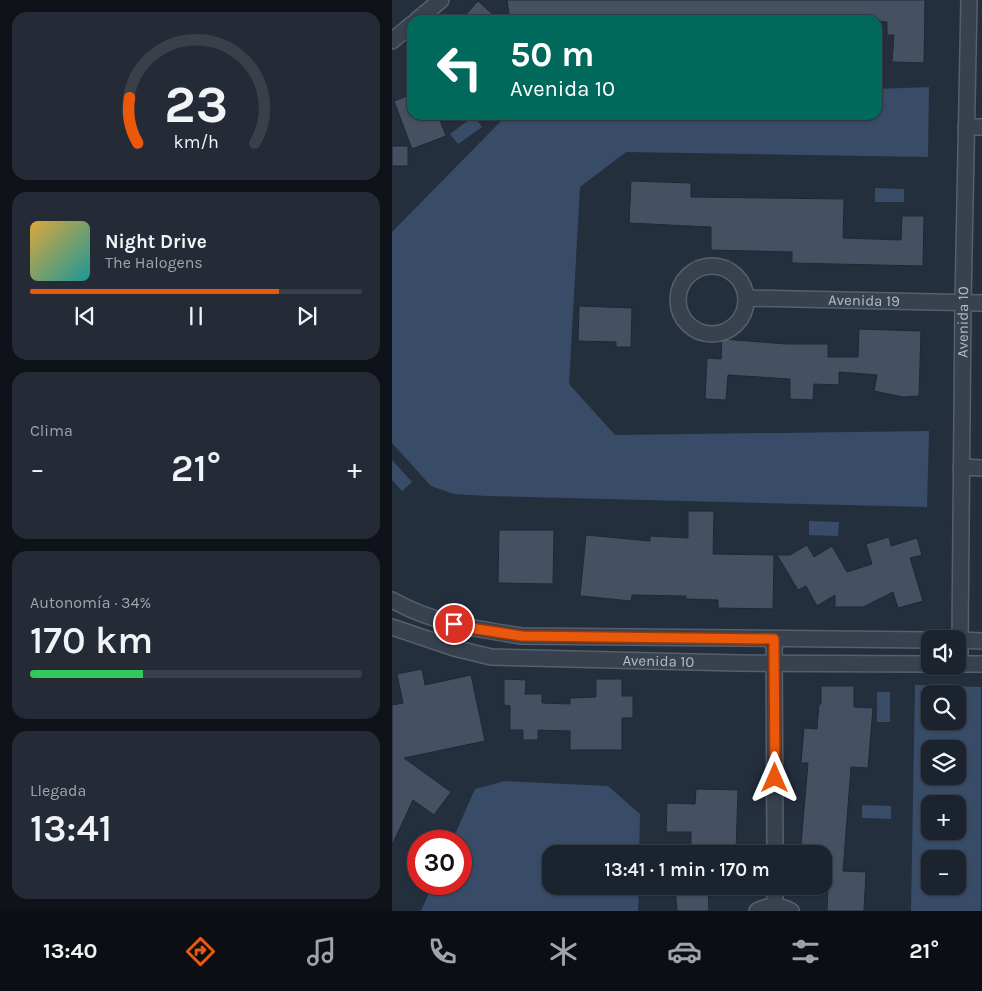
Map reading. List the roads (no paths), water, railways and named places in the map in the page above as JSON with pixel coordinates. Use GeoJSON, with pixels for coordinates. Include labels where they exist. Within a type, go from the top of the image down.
{"type":"FeatureCollection","features":[{"type":"Feature","properties":{"kind":"street"},"geometry":{"type":"LineString","coordinates":[[423,15],[441,0]]}},
{"type":"Feature","properties":{"kind":"street","name":"Avenida 10"},"geometry":{"type":"LineString","coordinates":[[958,630],[969,0]]}},
{"type":"Feature","properties":{"kind":"street"},"geometry":{"type":"LineString","coordinates":[[392,41],[407,28]]}},
{"type":"Feature","properties":{"kind":"street"},"geometry":{"type":"LineString","coordinates":[[966,127],[982,127]]}},
{"type":"Feature","properties":{"kind":"street"},"geometry":{"type":"LineString","coordinates":[[710,266],[723,268],[734,275],[742,285],[746,298],[744,312],[737,323],[727,331],[714,335],[701,333],[689,326],[681,316],[678,303],[679,289],[686,278],[697,270],[710,266]]}},
{"type":"Feature","properties":{"kind":"street","name":"Avenida 19"},"geometry":{"type":"LineString","coordinates":[[746,298],[982,303]]}},
{"type":"Feature","properties":{"kind":"street"},"geometry":{"type":"LineString","coordinates":[[961,467],[982,468]]}},
{"type":"Feature","properties":{"kind":"street"},"geometry":{"type":"LineString","coordinates":[[392,627],[397,603]]}},
{"type":"Feature","properties":{"kind":"street","name":"Avenida 10"},"geometry":{"type":"LineString","coordinates":[[397,603],[422,616],[470,628],[522,636],[921,640]]}},
{"type":"Feature","properties":{"kind":"street","name":"Avenida 10"},"geometry":{"type":"LineString","coordinates":[[392,627],[454,648],[490,657],[775,664],[921,664]]}},
{"type":"Feature","properties":{"kind":"street"},"geometry":{"type":"LineString","coordinates":[[774,639],[775,845]]}},
{"type":"Feature","properties":{"kind":"street"},"geometry":{"type":"LineString","coordinates":[[966,640],[982,641]]}},
{"type":"Feature","properties":{"kind":"street"},"geometry":{"type":"LineString","coordinates":[[966,664],[982,664]]}},
{"type":"Feature","properties":{"kind":"street"},"geometry":{"type":"LineString","coordinates":[[775,895],[775,906]]}},
{"type":"Feature","properties":{"kind":"street"},"geometry":{"type":"LineString","coordinates":[[757,911],[762,908],[775,906],[791,911]]}},
{"type":"Feature","properties":{"kind":"water"},"geometry":{"type":"Polygon","coordinates":[[[929,87],[928,157],[626,152],[580,187],[569,384],[615,435],[929,431],[927,507],[454,494],[431,486],[392,443],[392,232],[502,120],[882,120],[882,89],[929,87]]]}},
{"type":"Feature","properties":{"kind":"water"},"geometry":{"type":"Polygon","coordinates":[[[469,120],[477,120],[482,127],[458,144],[450,134],[469,120]]]}},
{"type":"Feature","properties":{"kind":"water"},"geometry":{"type":"Polygon","coordinates":[[[875,188],[904,189],[904,202],[875,202],[875,188]]]}},
{"type":"Feature","properties":{"kind":"water"},"geometry":{"type":"Polygon","coordinates":[[[392,460],[412,482],[402,491],[392,480],[392,460]]]}},
{"type":"Feature","properties":{"kind":"water"},"geometry":{"type":"Polygon","coordinates":[[[809,521],[839,522],[838,536],[809,535],[809,521]]]}},
{"type":"Feature","properties":{"kind":"water"},"geometry":{"type":"Polygon","coordinates":[[[915,685],[921,685],[921,730],[966,730],[966,687],[981,687],[981,911],[911,911],[915,685]]]}},
{"type":"Feature","properties":{"kind":"water"},"geometry":{"type":"Polygon","coordinates":[[[877,692],[890,692],[890,722],[877,722],[877,692]]]}},
{"type":"Feature","properties":{"kind":"water"},"geometry":{"type":"Polygon","coordinates":[[[505,781],[608,786],[640,814],[639,845],[542,845],[542,895],[639,895],[638,911],[421,911],[428,895],[472,895],[472,830],[457,830],[475,789],[505,781]]]}},
{"type":"Feature","properties":{"kind":"water"},"geometry":{"type":"Polygon","coordinates":[[[862,805],[891,806],[891,819],[862,818],[862,805]]]}}]}
